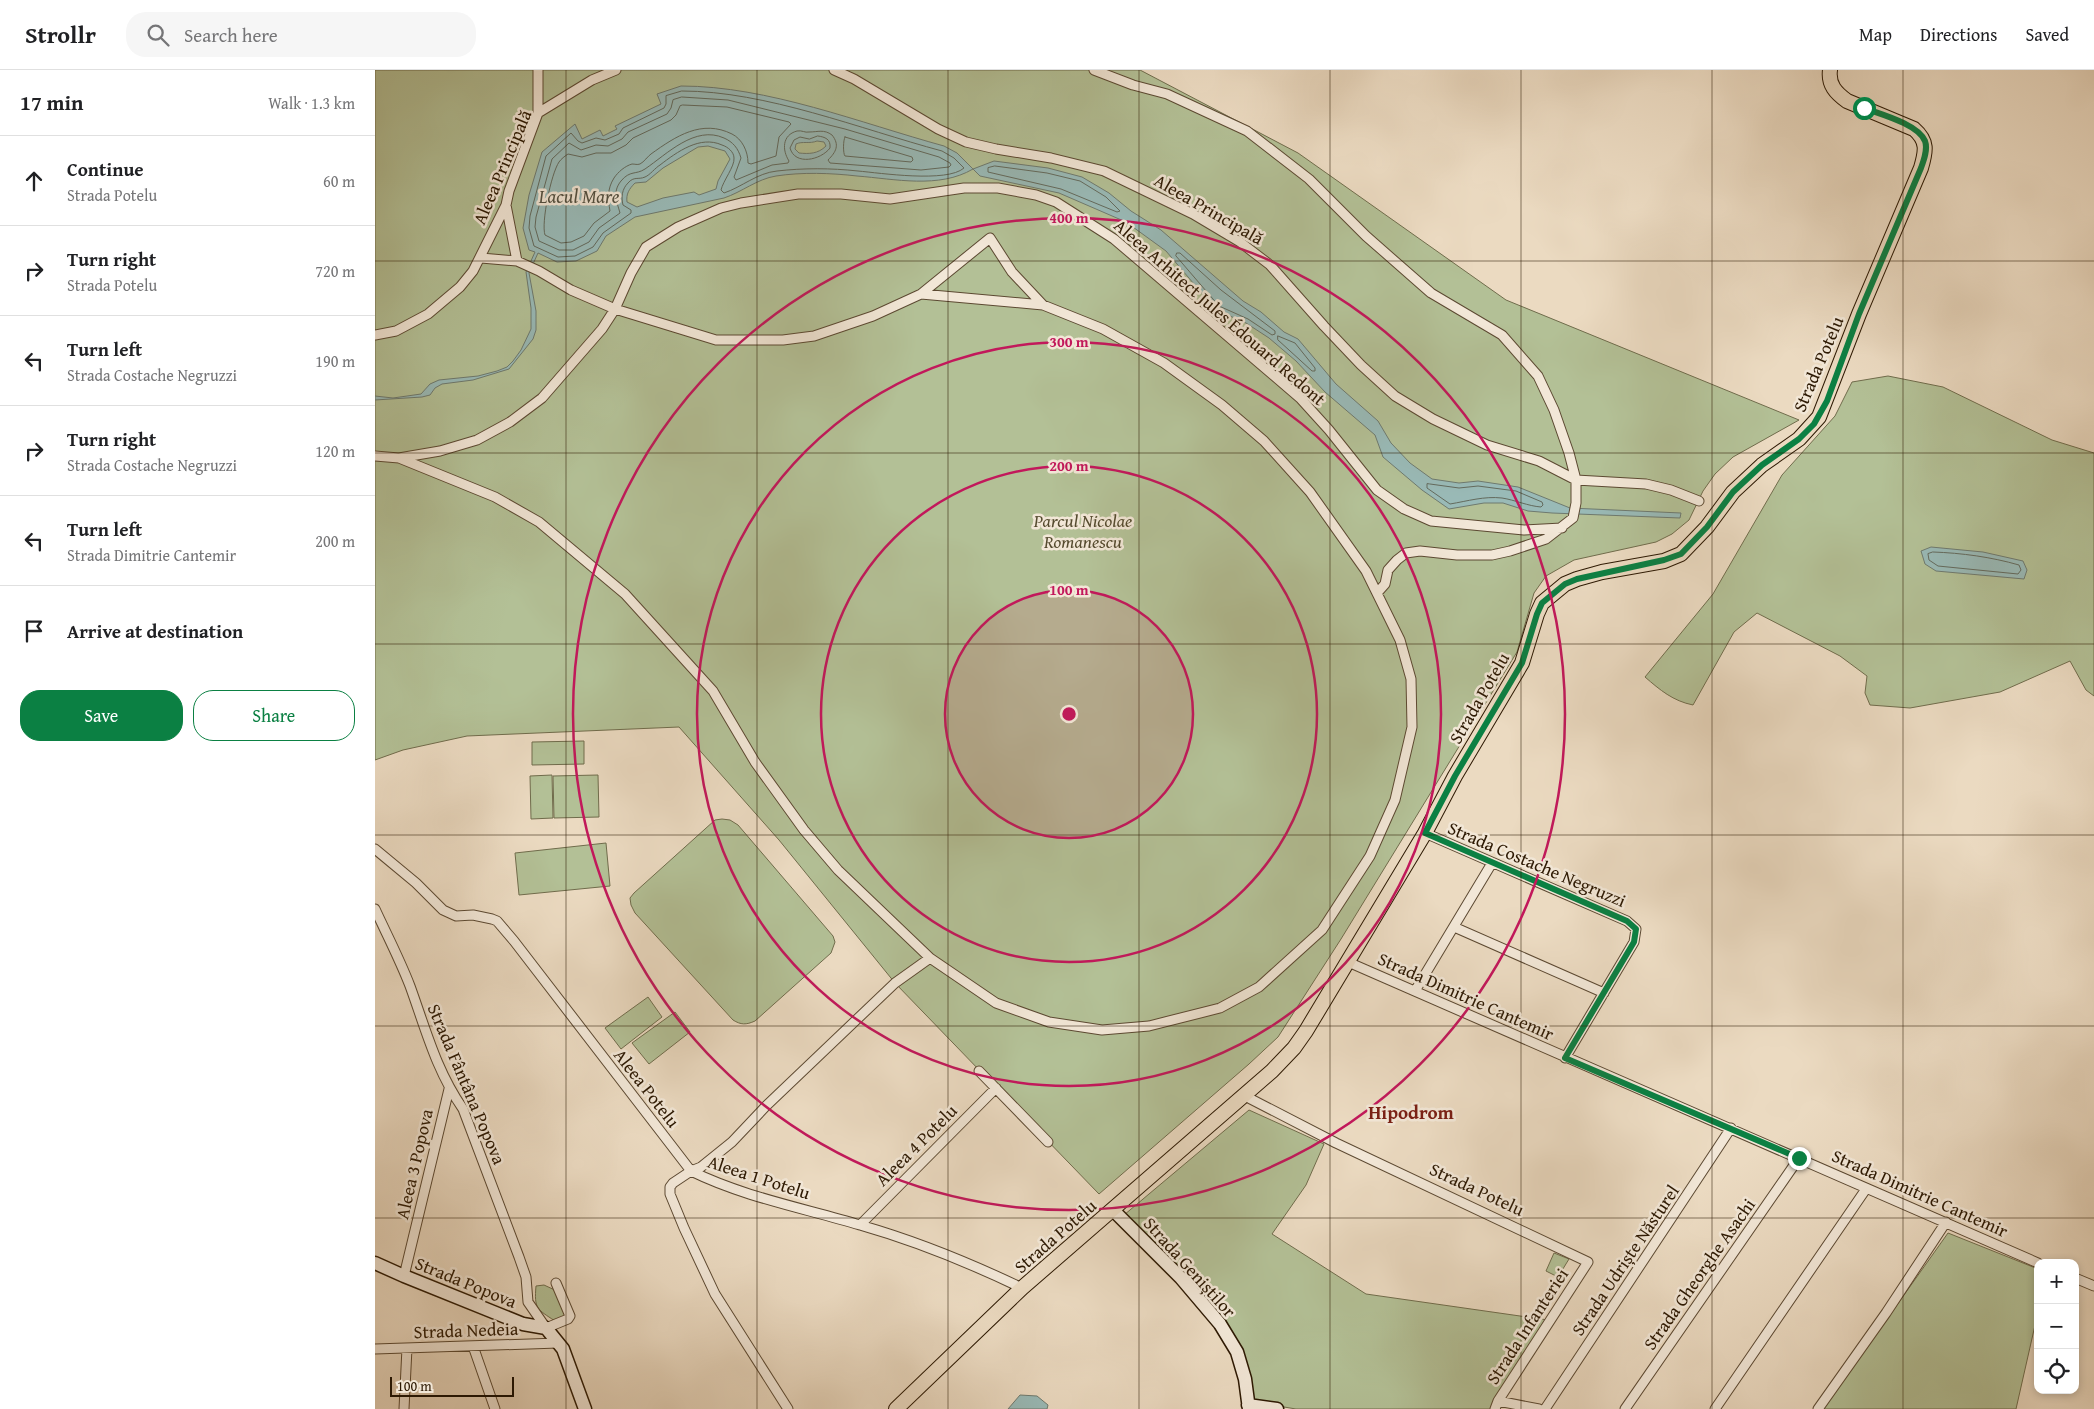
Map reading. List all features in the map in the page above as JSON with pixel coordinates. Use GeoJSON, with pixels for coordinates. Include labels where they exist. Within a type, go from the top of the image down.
{"type":"FeatureCollection","features":[{"type":"Feature","properties":{"kind":"main road","name":"Strada Potelu"},"geometry":{"type":"LineString","coordinates":[[896,1409],[1022,1288],[1272,1071],[1294,1048],[1425,833],[1455,776],[1522,663],[1542,603],[1561,587],[1577,579],[1664,560],[1681,554],[1707,527],[1733,492],[1762,465],[1799,439],[1819,417],[1924,158],[1926,147],[1921,135],[1914,129],[1847,101],[1838,95],[1830,81],[1830,70]]}},
{"type":"Feature","properties":{"kind":"street"},"geometry":{"type":"LineString","coordinates":[[538,70],[540,83],[538,113]]}},
{"type":"Feature","properties":{"kind":"street","name":"Aleea Principală"},"geometry":{"type":"LineString","coordinates":[[481,258],[506,205],[509,191],[538,113],[591,80],[616,70]]}},
{"type":"Feature","properties":{"kind":"street","name":"Aleea Principală"},"geometry":{"type":"LineString","coordinates":[[834,70],[875,90],[938,129],[966,142],[1082,165],[1104,172],[1176,204],[1240,242],[1270,265],[1361,365],[1395,396],[1433,419],[1487,445],[1539,461],[1575,480]]}},
{"type":"Feature","properties":{"kind":"street"},"geometry":{"type":"LineString","coordinates":[[1094,70],[1133,85],[1167,94],[1247,131],[1309,179],[1366,236],[1431,293],[1502,335],[1538,376],[1554,410],[1569,454],[1575,480],[1576,503],[1573,518],[1546,540],[1492,555],[1457,555],[1420,551],[1406,553],[1388,570],[1385,584],[1377,592]]}},
{"type":"Feature","properties":{"kind":"street","name":"Aleea Arhitect Jules Édouard Redont"},"geometry":{"type":"LineString","coordinates":[[615,309],[631,272],[646,247],[678,227],[721,208],[798,194],[841,194],[890,199],[964,188],[998,188],[1036,195],[1056,202],[1114,239],[1300,398],[1329,430],[1377,490],[1404,509],[1431,521],[1524,530],[1562,528]]}},
{"type":"Feature","properties":{"kind":"street"},"geometry":{"type":"LineString","coordinates":[[506,205],[517,261]]}},
{"type":"Feature","properties":{"kind":"street"},"geometry":{"type":"LineString","coordinates":[[375,335],[396,331],[428,314],[460,287],[481,258],[517,261],[539,271],[571,290],[615,309],[716,340],[783,340],[814,336],[873,316],[921,294],[990,238],[1012,272],[1043,305]]}},
{"type":"Feature","properties":{"kind":"street"},"geometry":{"type":"LineString","coordinates":[[399,458],[495,496],[539,522],[625,594],[713,691],[755,762],[804,830],[838,870],[930,958],[996,1003],[1049,1022],[1102,1030],[1149,1026],[1220,1008],[1259,988],[1322,930],[1370,856],[1395,800],[1412,727],[1411,679],[1400,640],[1366,571],[1310,492],[1264,442],[1236,417],[1164,363],[1103,329],[1043,305],[921,294]]}},
{"type":"Feature","properties":{"kind":"street"},"geometry":{"type":"LineString","coordinates":[[375,456],[399,458],[440,450],[477,440],[510,422],[542,398],[602,329],[615,309]]}},
{"type":"Feature","properties":{"kind":"street"},"geometry":{"type":"LineString","coordinates":[[1575,480],[1646,484],[1671,490],[1699,501]]}},
{"type":"Feature","properties":{"kind":"street","name":"Strada Costache Negruzzi"},"geometry":{"type":"LineString","coordinates":[[1425,833],[1632,924],[1636,929],[1634,942],[1565,1058]]}},
{"type":"Feature","properties":{"kind":"street","name":"Aleea Potelu"},"geometry":{"type":"LineString","coordinates":[[375,849],[416,883],[443,910],[456,916],[483,916],[497,921],[691,1171]]}},
{"type":"Feature","properties":{"kind":"street"},"geometry":{"type":"LineString","coordinates":[[1415,991],[1492,864]]}},
{"type":"Feature","properties":{"kind":"street","name":"Strada Fântâna Popova"},"geometry":{"type":"LineString","coordinates":[[375,909],[410,986],[424,1030],[449,1089],[463,1109],[526,1277],[528,1302],[546,1328]]}},
{"type":"Feature","properties":{"kind":"street"},"geometry":{"type":"LineString","coordinates":[[1454,927],[1604,993]]}},
{"type":"Feature","properties":{"kind":"street","name":"Aleea 1 Potelu"},"geometry":{"type":"LineString","coordinates":[[691,1171],[701,1167],[732,1142],[766,1106],[895,983],[930,958]]}},
{"type":"Feature","properties":{"kind":"street","name":"Strada Dimitrie Cantemir"},"geometry":{"type":"LineString","coordinates":[[1348,962],[2034,1261]]}},
{"type":"Feature","properties":{"kind":"street"},"geometry":{"type":"LineString","coordinates":[[979,1071],[1048,1142]]}},
{"type":"Feature","properties":{"kind":"street","name":"Aleea 4 Potelu"},"geometry":{"type":"LineString","coordinates":[[860,1224],[996,1088]]}},
{"type":"Feature","properties":{"kind":"street","name":"Aleea 3 Popova"},"geometry":{"type":"LineString","coordinates":[[404,1276],[449,1089]]}},
{"type":"Feature","properties":{"kind":"street","name":"Strada Potelu"},"geometry":{"type":"LineString","coordinates":[[1243,1095],[1336,1143],[1588,1262]]}},
{"type":"Feature","properties":{"kind":"street","name":"Strada Udriște Năsturel"},"geometry":{"type":"LineString","coordinates":[[1545,1409],[1731,1128]]}},
{"type":"Feature","properties":{"kind":"street","name":"Strada Gheorghe Asachi"},"geometry":{"type":"LineString","coordinates":[[1625,1409],[1799,1158]]}},
{"type":"Feature","properties":{"kind":"street"},"geometry":{"type":"LineString","coordinates":[[691,1171],[673,1183],[670,1187],[670,1194],[715,1294],[788,1409]]}},
{"type":"Feature","properties":{"kind":"street","name":"Aleea 1 Potelu"},"geometry":{"type":"LineString","coordinates":[[691,1171],[720,1185],[860,1224],[923,1245],[977,1266],[1022,1288]]}},
{"type":"Feature","properties":{"kind":"street"},"geometry":{"type":"LineString","coordinates":[[1715,1409],[1866,1189]]}},
{"type":"Feature","properties":{"kind":"street","name":"Strada Geniștilor"},"geometry":{"type":"LineString","coordinates":[[1113,1210],[1181,1278],[1220,1324],[1237,1352],[1245,1379],[1248,1407]]}},
{"type":"Feature","properties":{"kind":"street"},"geometry":{"type":"LineString","coordinates":[[1818,1409],[1886,1313],[1946,1222]]}},
{"type":"Feature","properties":{"kind":"street","name":"Strada Popova"},"geometry":{"type":"LineString","coordinates":[[375,1262],[404,1276],[523,1324],[546,1328]]}},
{"type":"Feature","properties":{"kind":"street","name":"Strada Infanteriei"},"geometry":{"type":"LineString","coordinates":[[1497,1405],[1588,1262]]}},
{"type":"Feature","properties":{"kind":"street"},"geometry":{"type":"LineString","coordinates":[[2079,1280],[2094,1286]]}},
{"type":"Feature","properties":{"kind":"street"},"geometry":{"type":"LineString","coordinates":[[556,1283],[570,1316],[568,1319],[546,1328],[563,1349],[585,1409]]}},
{"type":"Feature","properties":{"kind":"street","name":"Strada Nedeia"},"geometry":{"type":"LineString","coordinates":[[375,1349],[558,1343]]}},
{"type":"Feature","properties":{"kind":"street"},"geometry":{"type":"LineString","coordinates":[[473,1346],[495,1409]]}},
{"type":"Feature","properties":{"kind":"street"},"geometry":{"type":"LineString","coordinates":[[404,1409],[407,1348]]}},
{"type":"Feature","properties":{"kind":"street"},"geometry":{"type":"LineString","coordinates":[[1497,1405],[1539,1409]]}},
{"type":"Feature","properties":{"kind":"street"},"geometry":{"type":"LineString","coordinates":[[1248,1407],[1277,1409]]}},
{"type":"Feature","properties":{"kind":"green space","name":"Parcul Nicolae Romanescu"},"geometry":{"type":"Polygon","coordinates":[[[375,70],[1140,70],[1298,153],[1506,300],[1799,420],[1733,457],[1715,474],[1703,491],[1689,520],[1672,534],[1656,542],[1574,560],[1546,576],[1534,593],[1517,652],[1341,939],[1278,1037],[1099,1194],[895,983],[779,840],[679,727],[467,736],[403,750],[375,760],[375,70]]]}},
{"type":"Feature","properties":{"kind":"green space"},"geometry":{"type":"Polygon","coordinates":[[[1888,376],[1943,387],[2052,440],[2094,453],[2094,696],[2086,690],[2070,661],[2000,692],[1910,708],[1870,705],[1865,693],[1867,676],[1840,656],[1757,613],[1734,632],[1693,705],[1679,701],[1662,691],[1645,677],[1713,594],[1782,475],[1835,416],[1852,382],[1888,376]]]}},
{"type":"Feature","properties":{"kind":"green space"},"geometry":{"type":"Polygon","coordinates":[[[584,741],[584,764],[532,765],[532,742],[584,741]]]}},
{"type":"Feature","properties":{"kind":"green space"},"geometry":{"type":"Polygon","coordinates":[[[552,775],[553,818],[531,819],[530,776],[552,775]]]}},
{"type":"Feature","properties":{"kind":"green space"},"geometry":{"type":"Polygon","coordinates":[[[598,775],[599,817],[554,818],[553,776],[598,775]]]}},
{"type":"Feature","properties":{"kind":"green space"},"geometry":{"type":"Polygon","coordinates":[[[715,820],[730,820],[738,825],[833,936],[835,942],[831,953],[755,1021],[746,1024],[733,1020],[635,913],[630,898],[715,820]]]}},
{"type":"Feature","properties":{"kind":"green space"},"geometry":{"type":"Polygon","coordinates":[[[606,843],[610,886],[519,895],[515,853],[606,843]]]}},
{"type":"Feature","properties":{"kind":"green space"},"geometry":{"type":"Polygon","coordinates":[[[648,997],[662,1017],[621,1049],[605,1028],[648,997]]]}},
{"type":"Feature","properties":{"kind":"green space"},"geometry":{"type":"Polygon","coordinates":[[[675,1012],[690,1032],[649,1064],[632,1043],[675,1012]]]}},
{"type":"Feature","properties":{"kind":"green space"},"geometry":{"type":"Polygon","coordinates":[[[1249,1110],[1324,1144],[1306,1185],[1272,1234],[1366,1294],[1548,1320],[1493,1402],[1491,1409],[1296,1409],[1254,1402],[1235,1338],[1187,1274],[1124,1215],[1249,1110]]]}},
{"type":"Feature","properties":{"kind":"green space"},"geometry":{"type":"Polygon","coordinates":[[[1948,1233],[2034,1267],[2034,1330],[2016,1409],[1823,1409],[1948,1233]]]}},
{"type":"Feature","properties":{"kind":"green space"},"geometry":{"type":"Polygon","coordinates":[[[1554,1253],[1569,1259],[1558,1277],[1546,1271],[1554,1253]]]}},
{"type":"Feature","properties":{"kind":"green space"},"geometry":{"type":"Polygon","coordinates":[[[544,1285],[557,1291],[566,1317],[555,1321],[538,1308],[536,1304],[536,1286],[544,1285]]]}},
{"type":"Feature","properties":{"kind":"water","name":"Lacul Mare"},"geometry":{"type":"Polygon","coordinates":[[[681,86],[714,88],[747,92],[814,107],[944,146],[957,153],[973,169],[946,179],[931,181],[827,174],[776,176],[762,180],[724,198],[635,217],[606,236],[597,251],[576,261],[557,262],[538,253],[529,273],[536,311],[536,330],[533,339],[509,369],[473,380],[442,384],[435,388],[430,395],[422,397],[375,400],[375,396],[393,398],[421,394],[430,384],[439,380],[478,376],[507,367],[513,361],[521,350],[531,329],[531,308],[526,272],[535,252],[529,250],[523,228],[529,195],[542,152],[575,124],[582,139],[600,130],[603,136],[617,129],[615,126],[661,104],[657,94],[681,86]],[[824,142],[798,143],[795,149],[799,153],[820,151],[826,146],[824,142]],[[708,146],[698,147],[663,168],[646,182],[635,183],[628,192],[627,202],[637,207],[663,198],[694,192],[699,195],[716,189],[718,181],[730,159],[725,151],[708,146]]]}},
{"type":"Feature","properties":{"kind":"water"},"geometry":{"type":"Polygon","coordinates":[[[994,161],[1048,168],[1082,177],[1109,193],[1131,211],[1161,230],[1243,301],[1261,312],[1284,332],[1298,339],[1336,384],[1378,421],[1391,443],[1410,463],[1432,479],[1459,483],[1478,481],[1518,487],[1570,508],[1681,513],[1680,518],[1528,511],[1503,503],[1484,503],[1449,509],[1422,490],[1383,457],[1375,435],[1325,392],[1296,361],[1269,338],[1246,323],[1216,310],[1166,251],[1126,222],[1059,193],[980,176],[973,169],[994,161]]]}},
{"type":"Feature","properties":{"kind":"water"},"geometry":{"type":"Polygon","coordinates":[[[1931,547],[1983,552],[2023,561],[2027,570],[2024,579],[1936,571],[1925,564],[1921,551],[1931,547]]]}},
{"type":"Feature","properties":{"kind":"water"},"geometry":{"type":"Polygon","coordinates":[[[1020,1395],[1037,1396],[1048,1405],[1047,1409],[1008,1409],[1020,1395]]]}},
{"type":"Feature","properties":{"kind":"district","name":"Hipodrom"},"geometry":{"type":"Point","coordinates":[1411,1112]}},
{"type":"Feature","properties":{"kind":"route"},"geometry":{"type":"LineString","coordinates":[[1799,1158],[1565,1058],[1634,942],[1636,929],[1627,921],[1492,864],[1425,833],[1455,776],[1503,698],[1522,663],[1542,603],[1565,584],[1577,579],[1602,572],[1664,560],[1681,554],[1691,546],[1707,527],[1733,492],[1762,465],[1799,439],[1819,417],[1827,401],[1859,314],[1921,168],[1926,147],[1921,135],[1914,129],[1864,108]]}}]}
